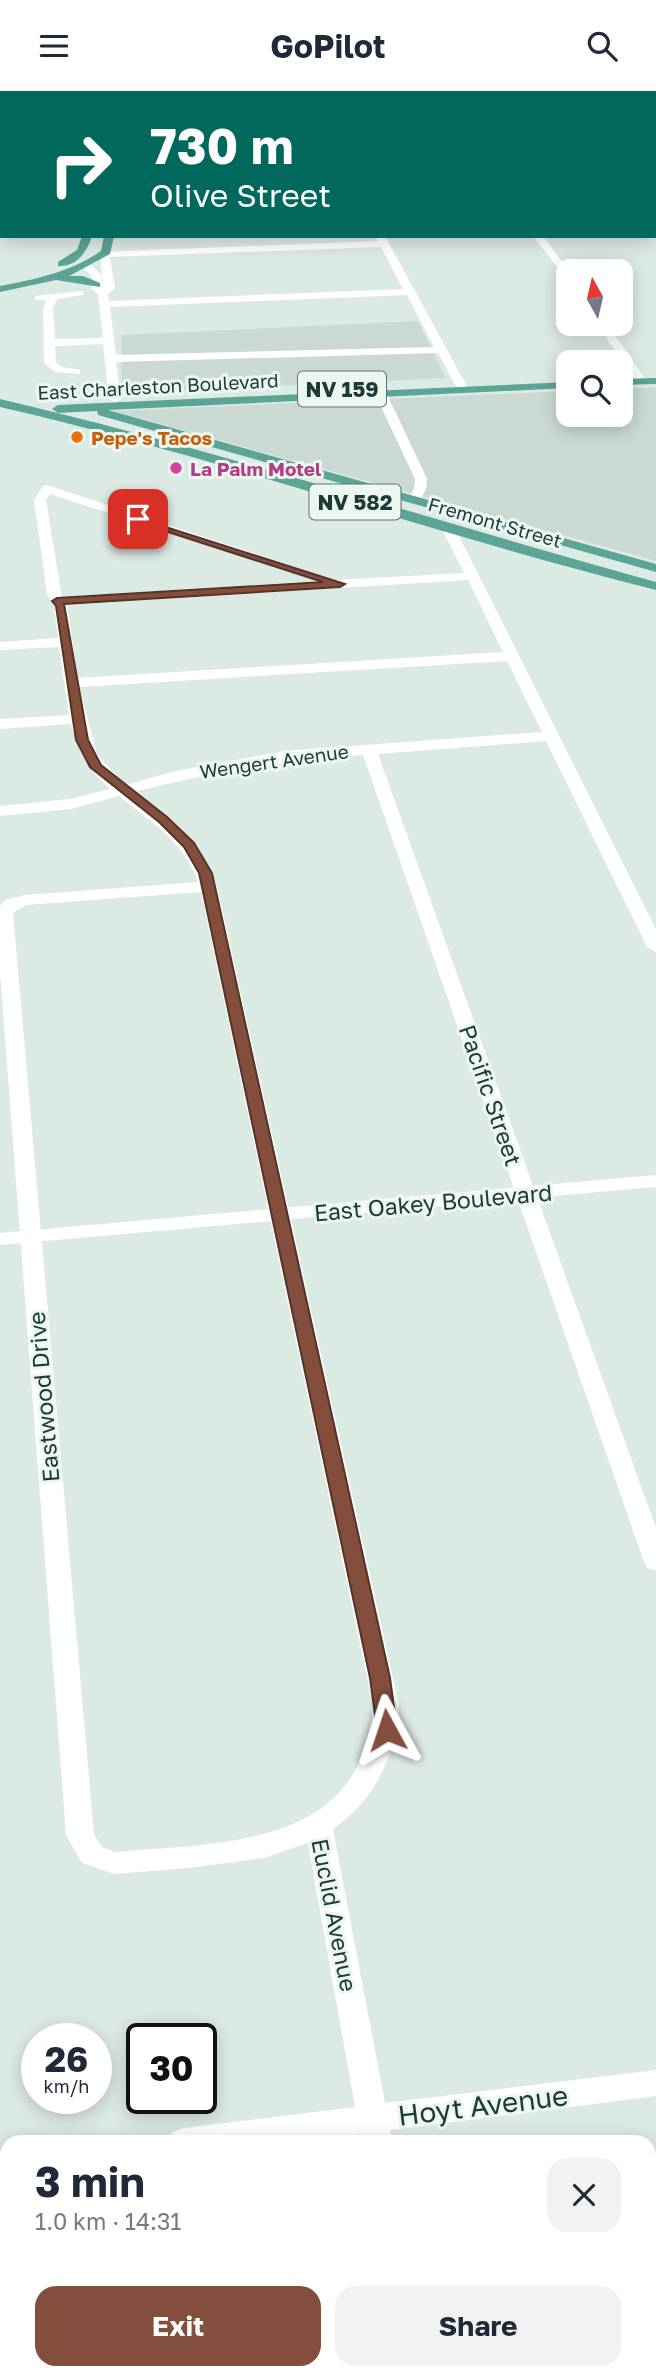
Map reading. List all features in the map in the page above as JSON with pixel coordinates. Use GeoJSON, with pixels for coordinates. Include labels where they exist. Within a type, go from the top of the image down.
{"type":"FeatureCollection","features":[{"type":"Feature","properties":{"kind":"main road"},"geometry":{"type":"LineString","coordinates":[[0,281],[63,263],[82,252],[87,238],[95,247],[79,262],[85,265]]}},
{"type":"Feature","properties":{"kind":"main road"},"geometry":{"type":"LineString","coordinates":[[34,282],[85,265],[104,254],[109,247],[109,238]]}},
{"type":"Feature","properties":{"kind":"main road"},"geometry":{"type":"LineString","coordinates":[[0,289],[76,278],[89,280],[101,294]]}},
{"type":"Feature","properties":{"kind":"main road"},"geometry":{"type":"LineString","coordinates":[[633,379],[656,374]]}},
{"type":"Feature","properties":{"kind":"main road"},"geometry":{"type":"LineString","coordinates":[[633,377],[656,381]]}},
{"type":"Feature","properties":{"kind":"main road","name":"East Charleston Boulevard"},"geometry":{"type":"LineString","coordinates":[[0,411],[381,394],[556,379]]}},
{"type":"Feature","properties":{"kind":"main road","name":"East Charleston Boulevard"},"geometry":{"type":"LineString","coordinates":[[0,403],[461,386],[556,385]]}},
{"type":"Feature","properties":{"kind":"main road","name":"Fremont Street"},"geometry":{"type":"LineString","coordinates":[[0,394],[82,407],[145,423],[656,568]]}},
{"type":"Feature","properties":{"kind":"main road","name":"Fremont Street"},"geometry":{"type":"LineString","coordinates":[[0,403],[143,438],[449,529],[656,586]]}},
{"type":"Feature","properties":{"kind":"main road"},"geometry":{"type":"LineString","coordinates":[[144,405],[132,412],[145,423]]}},
{"type":"Feature","properties":{"kind":"street"},"geometry":{"type":"LineString","coordinates":[[539,238],[556,261]]}},
{"type":"Feature","properties":{"kind":"street"},"geometry":{"type":"LineString","coordinates":[[101,294],[110,288],[108,262],[104,254],[382,240],[461,386]]}},
{"type":"Feature","properties":{"kind":"street"},"geometry":{"type":"LineString","coordinates":[[85,265],[96,274],[99,283],[115,399]]}},
{"type":"Feature","properties":{"kind":"street"},"geometry":{"type":"LineString","coordinates":[[101,294],[411,292]]}},
{"type":"Feature","properties":{"kind":"street"},"geometry":{"type":"LineString","coordinates":[[39,298],[79,293]]}},
{"type":"Feature","properties":{"kind":"street"},"geometry":{"type":"LineString","coordinates":[[52,297],[48,308],[47,343],[52,367],[76,373]]}},
{"type":"Feature","properties":{"kind":"street"},"geometry":{"type":"LineString","coordinates":[[610,336],[640,378]]}},
{"type":"Feature","properties":{"kind":"street"},"geometry":{"type":"LineString","coordinates":[[47,343],[108,341]]}},
{"type":"Feature","properties":{"kind":"street"},"geometry":{"type":"LineString","coordinates":[[110,359],[441,350]]}},
{"type":"Feature","properties":{"kind":"street"},"geometry":{"type":"LineString","coordinates":[[381,394],[421,479],[420,489],[413,501]]}},
{"type":"Feature","properties":{"kind":"street","name":"Euclid Avenue"},"geometry":{"type":"LineString","coordinates":[[340,584],[46,482],[40,500],[54,594],[66,642],[82,740],[96,767],[163,819],[189,845],[205,873],[386,1705],[387,1730],[365,1783],[341,1809],[318,1824],[375,2130]]}},
{"type":"Feature","properties":{"kind":"street"},"geometry":{"type":"LineString","coordinates":[[449,529],[656,947]]}},
{"type":"Feature","properties":{"kind":"street"},"geometry":{"type":"LineString","coordinates":[[57,601],[474,576]]}},
{"type":"Feature","properties":{"kind":"street"},"geometry":{"type":"LineString","coordinates":[[0,646],[66,642]]}},
{"type":"Feature","properties":{"kind":"street"},"geometry":{"type":"LineString","coordinates":[[73,683],[513,656]]}},
{"type":"Feature","properties":{"kind":"street"},"geometry":{"type":"LineString","coordinates":[[0,724],[78,719]]}},
{"type":"Feature","properties":{"kind":"street","name":"Wengert Avenue"},"geometry":{"type":"LineString","coordinates":[[0,811],[71,804],[225,765],[368,748],[552,736]]}},
{"type":"Feature","properties":{"kind":"street","name":"Pacific Street"},"geometry":{"type":"LineString","coordinates":[[368,748],[656,1562]]}},
{"type":"Feature","properties":{"kind":"street","name":"Eastwood Drive"},"geometry":{"type":"LineString","coordinates":[[208,885],[25,899],[11,904],[4,912],[80,1835],[92,1855],[114,1863],[265,1847],[318,1824]]}},
{"type":"Feature","properties":{"kind":"street","name":"East Oakey Boulevard"},"geometry":{"type":"LineString","coordinates":[[0,1239],[526,1195],[656,1181]]}},
{"type":"Feature","properties":{"kind":"street","name":"Hoyt Avenue"},"geometry":{"type":"LineString","coordinates":[[295,2135],[375,2130],[656,2083]]}},
{"type":"Feature","properties":{"kind":"shaded area"},"geometry":{"type":"Polygon","coordinates":[[[418,321],[446,378],[122,393],[121,335],[418,321]]]}},
{"type":"Feature","properties":{"kind":"shaded area"},"geometry":{"type":"Polygon","coordinates":[[[656,387],[656,561],[114,411],[556,392],[556,427],[633,427],[633,388],[656,387]]]}},
{"type":"Feature","properties":{"kind":"place","name":"Pepe's Tacos"},"geometry":{"type":"Point","coordinates":[77,437]}},
{"type":"Feature","properties":{"kind":"place","name":"La Palm Motel"},"geometry":{"type":"Point","coordinates":[176,468]}},
{"type":"Feature","properties":{"kind":"route"},"geometry":{"type":"LineString","coordinates":[[138,519],[340,584],[57,601],[61,606],[82,740],[96,767],[163,819],[189,845],[205,873],[386,1705],[387,1730]]}}]}
